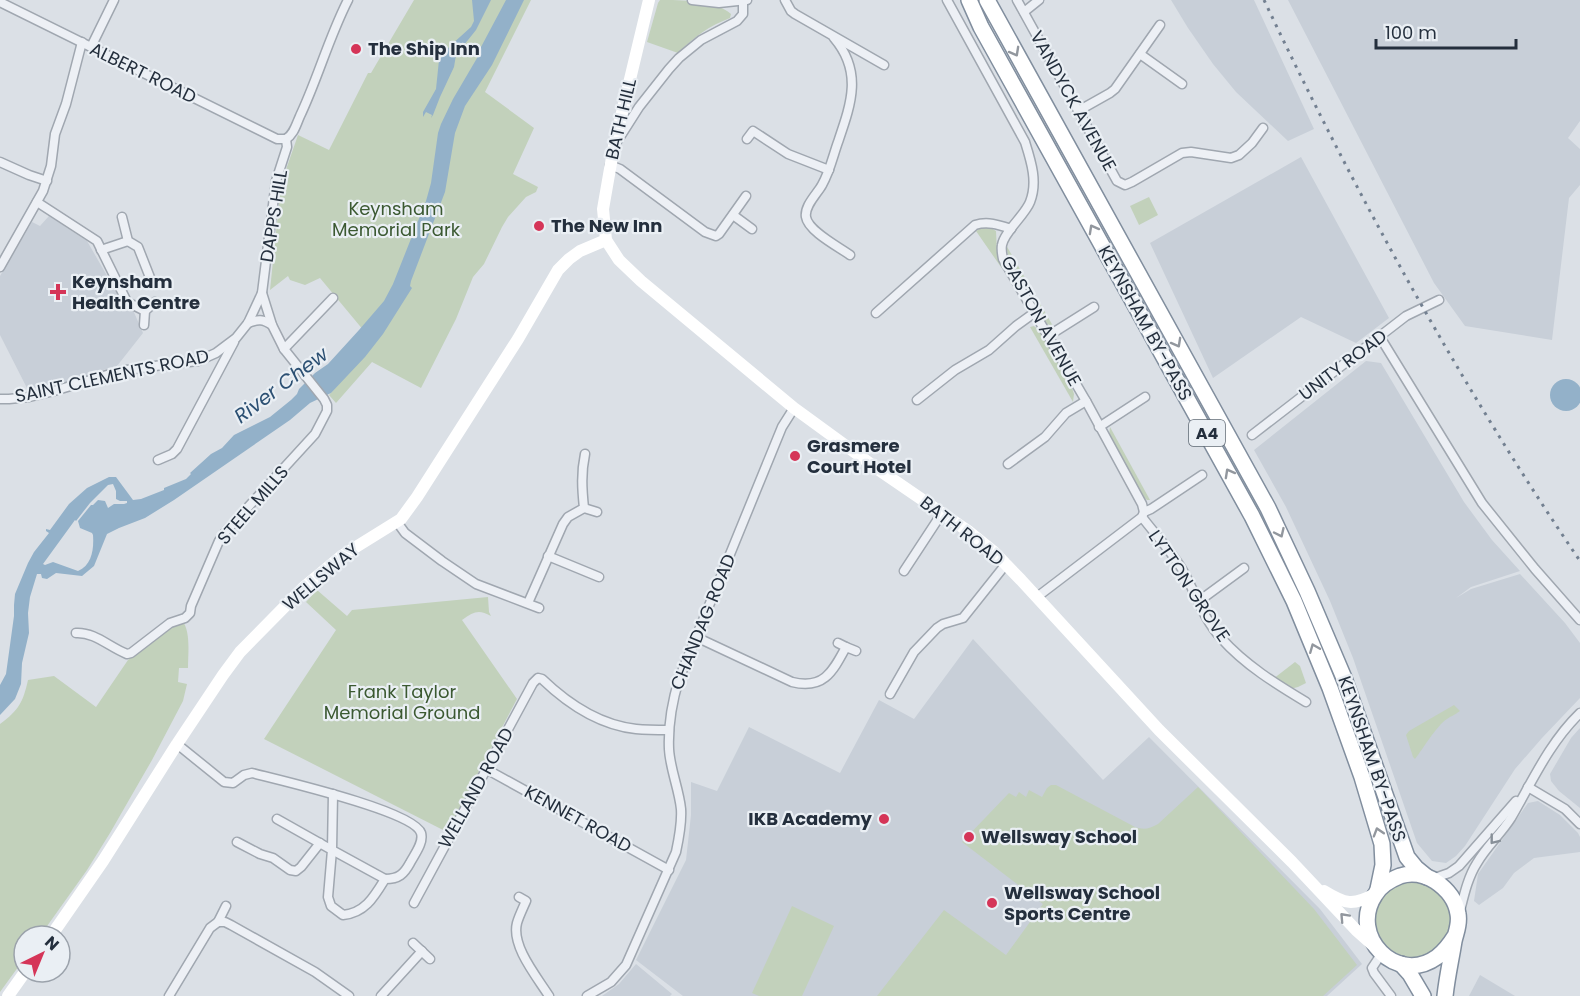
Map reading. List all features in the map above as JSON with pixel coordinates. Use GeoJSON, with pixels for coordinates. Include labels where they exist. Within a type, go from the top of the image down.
{"type":"FeatureCollection","features":[{"type":"Feature","properties":{"kind":"highway","name":"KEYNSHAM BY-PASS"},"geometry":{"type":"LineString","coordinates":[[969,0],[981,27],[1252,516],[1294,601],[1330,688],[1362,777],[1382,844],[1383,866],[1377,892]]}},
{"type":"Feature","properties":{"kind":"highway","name":"KEYNSHAM BY-PASS"},"geometry":{"type":"LineString","coordinates":[[987,0],[1268,508],[1344,678],[1407,857],[1429,878]]}},
{"type":"Feature","properties":{"kind":"highway"},"geometry":{"type":"LineString","coordinates":[[1377,892],[1393,879],[1403,875],[1415,874],[1429,878]]}},
{"type":"Feature","properties":{"kind":"highway","name":"A4"},"geometry":{"type":"LineString","coordinates":[[1429,878],[1447,890],[1455,902],[1459,915]]}},
{"type":"Feature","properties":{"kind":"highway","name":"A4"},"geometry":{"type":"LineString","coordinates":[[1377,892],[1369,903],[1366,922],[1379,951]]}},
{"type":"Feature","properties":{"kind":"highway"},"geometry":{"type":"LineString","coordinates":[[1445,996],[1459,915]]}},
{"type":"Feature","properties":{"kind":"highway"},"geometry":{"type":"LineString","coordinates":[[1379,951],[1401,964],[1421,964],[1435,959],[1455,936]]}},
{"type":"Feature","properties":{"kind":"highway"},"geometry":{"type":"LineString","coordinates":[[1401,964],[1423,996]]}},
{"type":"Feature","properties":{"kind":"main road","name":"BATH HILL"},"geometry":{"type":"LineString","coordinates":[[606,240],[603,208],[610,165],[649,0]]}},
{"type":"Feature","properties":{"kind":"main road","name":"BATH ROAD"},"geometry":{"type":"LineString","coordinates":[[606,240],[620,260],[641,281],[794,408],[968,531],[1006,564],[1159,730],[1379,951]]}},
{"type":"Feature","properties":{"kind":"main road","name":"WELLSWAY"},"geometry":{"type":"LineString","coordinates":[[59,924],[240,652],[296,596],[343,555],[397,522],[409,509],[518,339],[558,270],[580,251],[606,240]]}},
{"type":"Feature","properties":{"kind":"main road","name":"BATH ROAD"},"geometry":{"type":"LineString","coordinates":[[1313,884],[1335,898],[1350,903],[1363,901],[1377,892]]}},
{"type":"Feature","properties":{"kind":"street"},"geometry":{"type":"LineString","coordinates":[[91,47],[114,0]]}},
{"type":"Feature","properties":{"kind":"street"},"geometry":{"type":"LineString","coordinates":[[286,139],[292,134],[309,98],[335,27],[348,0]]}},
{"type":"Feature","properties":{"kind":"street"},"geometry":{"type":"LineString","coordinates":[[614,146],[639,107],[669,69],[707,36],[737,21],[743,14],[745,0],[719,3],[692,0]]}},
{"type":"Feature","properties":{"kind":"street"},"geometry":{"type":"LineString","coordinates":[[785,0],[795,14],[884,65]]}},
{"type":"Feature","properties":{"kind":"street","name":"GASTON AVENUE"},"geometry":{"type":"LineString","coordinates":[[947,0],[1025,142],[1032,161],[1033,194],[1029,205],[1002,242],[1003,259],[1086,401],[1142,504],[1143,515]]}},
{"type":"Feature","properties":{"kind":"street","name":"VANDYCK AVENUE"},"geometry":{"type":"LineString","coordinates":[[1017,0],[1117,181],[1125,185],[1182,153],[1191,152],[1231,158],[1252,143],[1263,128]]}},
{"type":"Feature","properties":{"kind":"street"},"geometry":{"type":"LineString","coordinates":[[1024,12],[1039,0]]}},
{"type":"Feature","properties":{"kind":"street","name":"ALBERT ROAD"},"geometry":{"type":"LineString","coordinates":[[0,2],[277,139],[286,139]]}},
{"type":"Feature","properties":{"kind":"street"},"geometry":{"type":"LineString","coordinates":[[1078,111],[1115,89],[1160,25]]}},
{"type":"Feature","properties":{"kind":"street"},"geometry":{"type":"LineString","coordinates":[[834,38],[844,49],[851,70],[852,92],[848,112],[829,170],[823,184],[807,208],[806,214],[816,231],[850,255]]}},
{"type":"Feature","properties":{"kind":"street"},"geometry":{"type":"LineString","coordinates":[[0,267],[47,181],[55,134],[66,104],[82,42]]}},
{"type":"Feature","properties":{"kind":"street"},"geometry":{"type":"LineString","coordinates":[[1140,54],[1182,84]]}},
{"type":"Feature","properties":{"kind":"street"},"geometry":{"type":"LineString","coordinates":[[747,139],[753,131],[788,154],[829,170]]}},
{"type":"Feature","properties":{"kind":"street","name":"DAPPS HILL"},"geometry":{"type":"LineString","coordinates":[[248,323],[262,293],[276,181],[287,147],[286,139]]}},
{"type":"Feature","properties":{"kind":"street"},"geometry":{"type":"LineString","coordinates":[[0,162],[47,181]]}},
{"type":"Feature","properties":{"kind":"street"},"geometry":{"type":"LineString","coordinates":[[610,165],[620,169],[696,226],[716,236],[746,196]]}},
{"type":"Feature","properties":{"kind":"street"},"geometry":{"type":"LineString","coordinates":[[37,202],[97,241],[127,302],[145,311]]}},
{"type":"Feature","properties":{"kind":"street"},"geometry":{"type":"LineString","coordinates":[[733,214],[752,229]]}},
{"type":"Feature","properties":{"kind":"street"},"geometry":{"type":"LineString","coordinates":[[122,217],[128,241],[138,247],[151,280]]}},
{"type":"Feature","properties":{"kind":"street"},"geometry":{"type":"LineString","coordinates":[[876,313],[975,225],[996,224],[1011,229]]}},
{"type":"Feature","properties":{"kind":"street"},"geometry":{"type":"LineString","coordinates":[[101,250],[128,241]]}},
{"type":"Feature","properties":{"kind":"street","name":"DAPPS HILL"},"geometry":{"type":"LineString","coordinates":[[262,293],[272,325]]}},
{"type":"Feature","properties":{"kind":"street"},"geometry":{"type":"LineString","coordinates":[[284,349],[333,298]]}},
{"type":"Feature","properties":{"kind":"street","name":"UNITY ROAD"},"geometry":{"type":"LineString","coordinates":[[1252,435],[1406,316],[1439,300]]}},
{"type":"Feature","properties":{"kind":"street"},"geometry":{"type":"LineString","coordinates":[[144,325],[145,311],[155,302]]}},
{"type":"Feature","properties":{"kind":"street"},"geometry":{"type":"LineString","coordinates":[[1048,336],[1094,307]]}},
{"type":"Feature","properties":{"kind":"street"},"geometry":{"type":"LineString","coordinates":[[917,400],[955,370],[989,350],[1034,313]]}},
{"type":"Feature","properties":{"kind":"street"},"geometry":{"type":"LineString","coordinates":[[248,323],[257,319],[265,320],[272,325]]}},
{"type":"Feature","properties":{"kind":"street","name":"SAINT CLEMENTS ROAD"},"geometry":{"type":"LineString","coordinates":[[0,399],[29,397],[120,371],[198,361],[216,353],[237,338],[248,323]]}},
{"type":"Feature","properties":{"kind":"street","name":"STEEL MILLS"},"geometry":{"type":"LineString","coordinates":[[76,633],[98,638],[131,654],[170,623],[185,618],[190,613],[219,541],[315,434],[327,411],[327,405],[284,349],[272,325]]}},
{"type":"Feature","properties":{"kind":"street"},"geometry":{"type":"LineString","coordinates":[[1380,337],[1482,503],[1535,570],[1580,620]]}},
{"type":"Feature","properties":{"kind":"street"},"geometry":{"type":"LineString","coordinates":[[158,460],[172,454],[177,449],[237,338]]}},
{"type":"Feature","properties":{"kind":"street"},"geometry":{"type":"LineString","coordinates":[[1099,427],[1145,397]]}},
{"type":"Feature","properties":{"kind":"street"},"geometry":{"type":"LineString","coordinates":[[1008,464],[1046,436],[1066,413],[1086,401]]}},
{"type":"Feature","properties":{"kind":"street","name":"CHANDAG ROAD"},"geometry":{"type":"LineString","coordinates":[[587,996],[611,982],[626,965],[676,852],[681,811],[669,752],[672,704],[679,679],[781,429],[794,408]]}},
{"type":"Feature","properties":{"kind":"street"},"geometry":{"type":"LineString","coordinates":[[584,508],[581,471],[585,454]]}},
{"type":"Feature","properties":{"kind":"street"},"geometry":{"type":"LineString","coordinates":[[1037,597],[1151,509],[1202,475]]}},
{"type":"Feature","properties":{"kind":"street"},"geometry":{"type":"LineString","coordinates":[[528,603],[563,524],[584,508],[597,512]]}},
{"type":"Feature","properties":{"kind":"street"},"geometry":{"type":"LineString","coordinates":[[904,571],[942,513]]}},
{"type":"Feature","properties":{"kind":"street","name":"LYTTON GROVE"},"geometry":{"type":"LineString","coordinates":[[1143,515],[1181,567],[1219,636],[1272,682],[1298,692],[1306,702]]}},
{"type":"Feature","properties":{"kind":"street"},"geometry":{"type":"LineString","coordinates":[[397,522],[405,533],[476,584],[539,608]]}},
{"type":"Feature","properties":{"kind":"street"},"geometry":{"type":"LineString","coordinates":[[548,556],[599,577]]}},
{"type":"Feature","properties":{"kind":"street"},"geometry":{"type":"LineString","coordinates":[[890,694],[914,652],[937,628],[963,618],[1006,564]]}},
{"type":"Feature","properties":{"kind":"street"},"geometry":{"type":"LineString","coordinates":[[1199,601],[1244,568]]}},
{"type":"Feature","properties":{"kind":"street"},"geometry":{"type":"LineString","coordinates":[[696,637],[792,682],[804,684],[820,681],[833,670],[842,645],[856,651]]}},
{"type":"Feature","properties":{"kind":"street","name":"WELLAND ROAD"},"geometry":{"type":"LineString","coordinates":[[414,903],[533,683],[538,678],[591,716],[635,729],[669,730]]}},
{"type":"Feature","properties":{"kind":"street"},"geometry":{"type":"LineString","coordinates":[[1459,915],[1474,868],[1510,820],[1544,760],[1569,724],[1580,713]]}},
{"type":"Feature","properties":{"kind":"street"},"geometry":{"type":"LineString","coordinates":[[177,744],[224,782],[233,783],[244,775],[252,773],[333,794],[383,810],[414,824],[421,831],[422,837],[404,874],[393,879],[385,879],[277,819]]}},
{"type":"Feature","properties":{"kind":"street","name":"KENNET ROAD"},"geometry":{"type":"LineString","coordinates":[[486,769],[669,870]]}},
{"type":"Feature","properties":{"kind":"street"},"geometry":{"type":"LineString","coordinates":[[1429,878],[1449,873],[1459,866],[1527,789]]}},
{"type":"Feature","properties":{"kind":"street"},"geometry":{"type":"LineString","coordinates":[[1527,789],[1565,810],[1580,824]]}},
{"type":"Feature","properties":{"kind":"street"},"geometry":{"type":"LineString","coordinates":[[333,794],[328,897],[331,906],[343,915],[362,909],[374,897],[385,879]]}},
{"type":"Feature","properties":{"kind":"street"},"geometry":{"type":"LineString","coordinates":[[237,842],[296,871],[320,843]]}},
{"type":"Feature","properties":{"kind":"street"},"geometry":{"type":"LineString","coordinates":[[526,901],[516,924],[516,937],[520,950],[549,996]]}},
{"type":"Feature","properties":{"kind":"street"},"geometry":{"type":"LineString","coordinates":[[168,996],[210,928],[218,922],[226,906]]}},
{"type":"Feature","properties":{"kind":"street"},"geometry":{"type":"LineString","coordinates":[[218,922],[225,922],[315,972],[349,996]]}},
{"type":"Feature","properties":{"kind":"street"},"geometry":{"type":"LineString","coordinates":[[413,943],[430,958]]}},
{"type":"Feature","properties":{"kind":"street"},"geometry":{"type":"LineString","coordinates":[[381,996],[422,951]]}},
{"type":"Feature","properties":{"kind":"street"},"geometry":{"type":"LineString","coordinates":[[1379,951],[1372,968],[1391,996]]}},
{"type":"Feature","properties":{"kind":"shaded area"},"geometry":{"type":"Polygon","coordinates":[[[1171,0],[1254,0],[1314,129],[1288,141],[1236,92],[1213,64],[1171,0]]]}},
{"type":"Feature","properties":{"kind":"shaded area"},"geometry":{"type":"Polygon","coordinates":[[[1288,0],[1580,0],[1580,121],[1568,138],[1580,149],[1580,185],[1569,198],[1552,340],[1465,326],[1434,283],[1288,0]]]}},
{"type":"Feature","properties":{"kind":"shaded area"},"geometry":{"type":"Polygon","coordinates":[[[1301,157],[1389,318],[1356,343],[1301,317],[1213,378],[1150,243],[1301,157]]]}},
{"type":"Feature","properties":{"kind":"shaded area","name":"Keynsham Health Centre"},"geometry":{"type":"Polygon","coordinates":[[[49,216],[87,241],[125,307],[133,310],[143,333],[117,366],[65,385],[43,386],[28,390],[0,335],[0,276],[32,222],[40,226],[49,216]]]}},
{"type":"Feature","properties":{"kind":"shaded area"},"geometry":{"type":"Polygon","coordinates":[[[1366,361],[1381,363],[1464,502],[1492,540],[1520,571],[1471,587],[1456,598],[1471,589],[1520,574],[1565,623],[1580,643],[1580,698],[1515,769],[1465,846],[1446,863],[1432,861],[1417,843],[1353,658],[1330,601],[1286,507],[1254,450],[1366,361]]]}},
{"type":"Feature","properties":{"kind":"shaded area","name":"Wellsway School"},"geometry":{"type":"Polygon","coordinates":[[[973,639],[1103,780],[1149,737],[1320,909],[1362,964],[1327,996],[683,996],[636,960],[686,860],[691,815],[691,782],[717,791],[749,727],[840,773],[879,700],[914,719],[973,639]]]}},
{"type":"Feature","properties":{"kind":"shaded area"},"geometry":{"type":"Polygon","coordinates":[[[1580,728],[1580,808],[1559,791],[1551,781],[1550,774],[1571,738],[1580,728]]]}},
{"type":"Feature","properties":{"kind":"shaded area"},"geometry":{"type":"Polygon","coordinates":[[[1538,801],[1560,815],[1578,833],[1580,852],[1534,858],[1514,873],[1503,888],[1479,905],[1474,901],[1478,874],[1528,803],[1538,801]]]}},
{"type":"Feature","properties":{"kind":"shaded area"},"geometry":{"type":"Polygon","coordinates":[[[636,964],[672,994],[670,996],[602,996],[619,984],[636,964]]]}},
{"type":"Feature","properties":{"kind":"shaded area"},"geometry":{"type":"Polygon","coordinates":[[[1480,975],[1515,996],[1469,996],[1480,975]]]}},
{"type":"Feature","properties":{"kind":"green space","name":"Keynsham Memorial Park"},"geometry":{"type":"Polygon","coordinates":[[[414,0],[531,0],[485,92],[534,128],[513,174],[538,187],[536,192],[526,197],[508,217],[502,227],[484,264],[473,277],[456,319],[421,388],[372,362],[336,403],[329,395],[374,343],[320,278],[305,285],[290,280],[288,276],[270,290],[281,184],[298,135],[329,150],[368,73],[371,73],[414,0]]]}},
{"type":"Feature","properties":{"kind":"green space"},"geometry":{"type":"Polygon","coordinates":[[[660,0],[707,3],[731,14],[730,18],[702,32],[678,53],[647,42],[660,0]]]}},
{"type":"Feature","properties":{"kind":"green space"},"geometry":{"type":"Polygon","coordinates":[[[1149,197],[1158,215],[1139,225],[1130,206],[1149,197]]]}},
{"type":"Feature","properties":{"kind":"green space"},"geometry":{"type":"Polygon","coordinates":[[[989,227],[996,231],[997,253],[1003,270],[976,231],[989,227]]]}},
{"type":"Feature","properties":{"kind":"green space"},"geometry":{"type":"Polygon","coordinates":[[[1006,245],[1053,326],[1044,320],[1009,261],[1006,245]]]}},
{"type":"Feature","properties":{"kind":"green space"},"geometry":{"type":"Polygon","coordinates":[[[1034,326],[1040,331],[1072,388],[1073,402],[1030,327],[1034,326]]]}},
{"type":"Feature","properties":{"kind":"green space"},"geometry":{"type":"Polygon","coordinates":[[[1110,427],[1150,500],[1141,495],[1109,436],[1110,427]]]}},
{"type":"Feature","properties":{"kind":"green space","name":"Frank Taylor Memorial Ground"},"geometry":{"type":"Polygon","coordinates":[[[317,590],[347,616],[352,610],[488,597],[491,616],[476,612],[462,620],[517,699],[447,832],[264,739],[336,630],[306,602],[317,590]]]}},
{"type":"Feature","properties":{"kind":"green space"},"geometry":{"type":"Polygon","coordinates":[[[182,620],[188,637],[188,668],[179,668],[178,682],[187,684],[183,701],[110,833],[49,924],[12,924],[12,976],[0,992],[0,724],[19,705],[28,680],[54,676],[96,707],[128,660],[176,622],[182,620]]]}},
{"type":"Feature","properties":{"kind":"green space"},"geometry":{"type":"Polygon","coordinates":[[[1295,662],[1300,666],[1306,683],[1290,689],[1273,679],[1295,662]]]}},
{"type":"Feature","properties":{"kind":"green space"},"geometry":{"type":"Polygon","coordinates":[[[1454,705],[1460,711],[1439,726],[1415,759],[1406,735],[1409,731],[1454,705]]]}},
{"type":"Feature","properties":{"kind":"green space"},"geometry":{"type":"Polygon","coordinates":[[[1051,785],[1056,785],[1135,827],[1144,829],[1158,824],[1198,787],[1314,909],[1357,965],[1323,996],[877,996],[944,910],[1006,955],[1043,904],[962,842],[1009,793],[1016,797],[1019,792],[1026,797],[1029,790],[1042,797],[1051,785]]]}},
{"type":"Feature","properties":{"kind":"green space"},"geometry":{"type":"Polygon","coordinates":[[[1413,882],[1428,885],[1440,893],[1448,905],[1451,920],[1448,935],[1440,947],[1428,955],[1413,958],[1398,955],[1386,947],[1378,935],[1375,920],[1378,905],[1386,893],[1398,885],[1413,882]]]}},
{"type":"Feature","properties":{"kind":"green space"},"geometry":{"type":"Polygon","coordinates":[[[792,906],[834,926],[802,996],[759,996],[752,993],[792,906]]]}},
{"type":"Feature","properties":{"kind":"water"},"geometry":{"type":"Polygon","coordinates":[[[472,0],[491,0],[476,30],[456,55],[454,67],[433,115],[431,118],[432,115],[426,112],[423,117],[423,112],[436,89],[439,60],[474,21],[472,0]]]}},
{"type":"Feature","properties":{"kind":"water","name":"River Chew"},"geometry":{"type":"Polygon","coordinates":[[[506,0],[524,0],[492,65],[465,106],[455,133],[445,192],[411,281],[412,288],[383,334],[331,393],[310,403],[290,420],[174,500],[145,518],[107,534],[94,566],[82,576],[56,573],[47,579],[37,574],[30,597],[29,633],[22,663],[21,684],[15,699],[0,715],[0,685],[6,674],[15,594],[34,552],[49,533],[46,529],[50,530],[69,504],[87,488],[109,477],[116,477],[133,500],[164,490],[186,479],[234,435],[270,417],[291,400],[299,389],[328,364],[359,330],[384,301],[393,284],[426,201],[441,124],[480,53],[506,0]],[[113,484],[108,485],[90,503],[43,564],[53,562],[78,571],[86,565],[92,551],[93,535],[80,528],[78,521],[98,500],[105,501],[108,508],[114,504],[127,503],[127,501],[116,499],[113,484]]]}},
{"type":"Feature","properties":{"kind":"water"},"geometry":{"type":"Polygon","coordinates":[[[1566,379],[1577,384],[1582,395],[1577,406],[1566,411],[1555,406],[1550,395],[1555,384],[1566,379]]]}},
{"type":"Feature","properties":{"kind":"railway"},"geometry":{"type":"LineString","coordinates":[[1264,0],[1335,144],[1411,286],[1493,426],[1580,561]]}},
{"type":"Feature","properties":{"kind":"place","name":"The Ship Inn"},"geometry":{"type":"Point","coordinates":[356,49]}},
{"type":"Feature","properties":{"kind":"place","name":"The New Inn"},"geometry":{"type":"Point","coordinates":[539,226]}},
{"type":"Feature","properties":{"kind":"place","name":"Keynsham Health Centre"},"geometry":{"type":"Point","coordinates":[58,292]}},
{"type":"Feature","properties":{"kind":"place","name":"Grasmere Court Hotel"},"geometry":{"type":"Point","coordinates":[795,456]}},
{"type":"Feature","properties":{"kind":"place","name":"IKB Academy"},"geometry":{"type":"Point","coordinates":[884,819]}},
{"type":"Feature","properties":{"kind":"place","name":"Wellsway School"},"geometry":{"type":"Point","coordinates":[969,837]}},
{"type":"Feature","properties":{"kind":"place","name":"Wellsway School Sports Centre"},"geometry":{"type":"Point","coordinates":[992,903]}}]}
